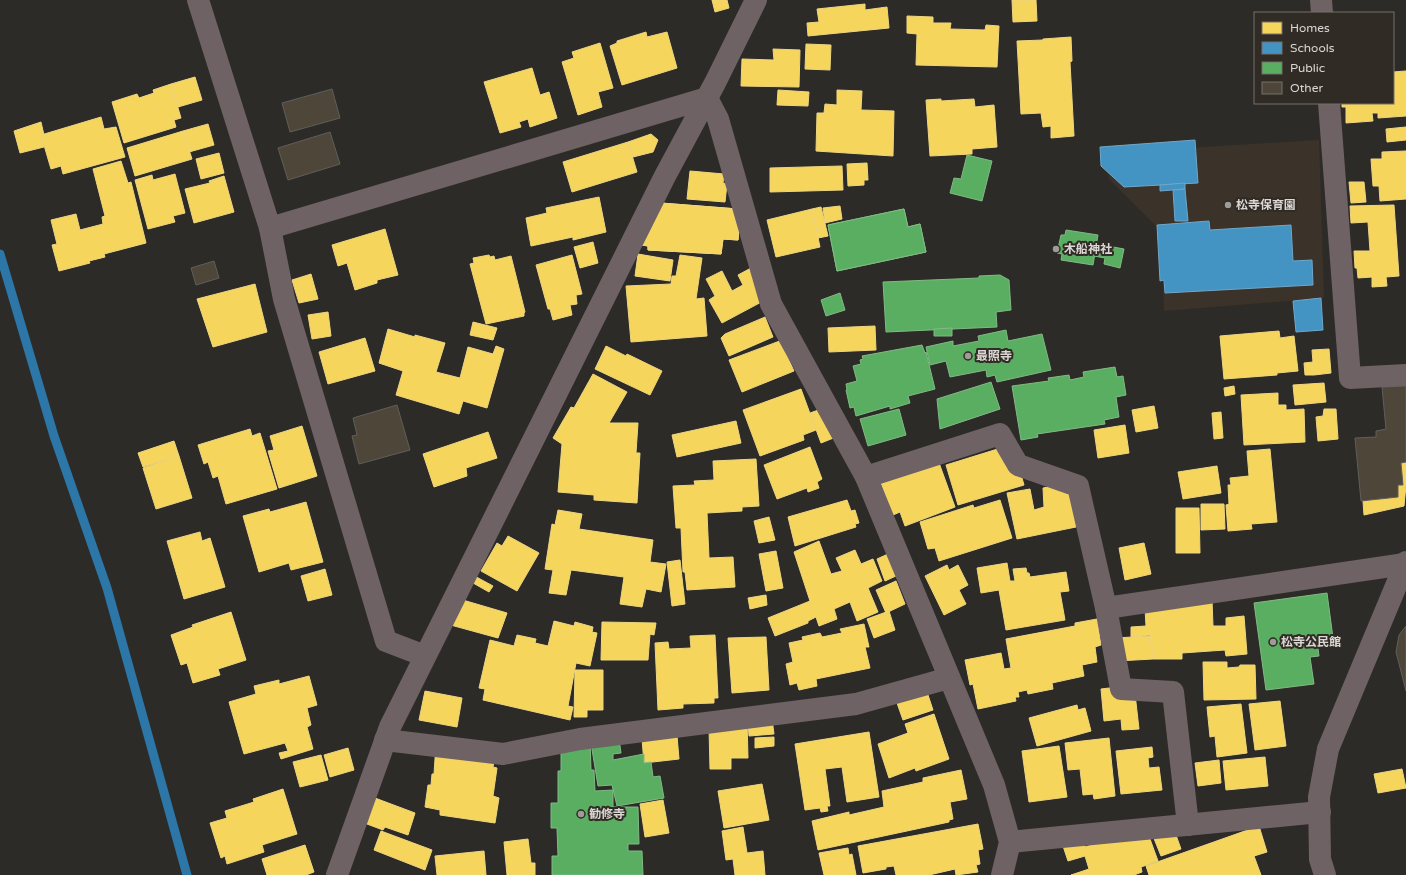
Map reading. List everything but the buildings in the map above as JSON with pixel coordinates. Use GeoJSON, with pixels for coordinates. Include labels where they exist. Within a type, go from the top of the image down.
{"type":"FeatureCollection","features":[{"type":"Feature","properties":{"kind":"street"},"geometry":{"type":"LineString","coordinates":[[198,0],[270,228],[284,299],[386,642],[425,656]]}},
{"type":"Feature","properties":{"kind":"street"},"geometry":{"type":"LineString","coordinates":[[337,875],[390,727],[665,176],[707,98],[756,0]]}},
{"type":"Feature","properties":{"kind":"street"},"geometry":{"type":"LineString","coordinates":[[1322,0],[1322,12]]}},
{"type":"Feature","properties":{"kind":"street"},"geometry":{"type":"LineString","coordinates":[[270,228],[707,98]]}},
{"type":"Feature","properties":{"kind":"street"},"geometry":{"type":"LineString","coordinates":[[707,98],[718,119],[771,304],[866,476],[994,785],[1010,842],[1002,875]]}},
{"type":"Feature","properties":{"kind":"street"},"geometry":{"type":"LineString","coordinates":[[1329,104],[1350,378],[1406,375]]}},
{"type":"Feature","properties":{"kind":"street"},"geometry":{"type":"LineString","coordinates":[[866,476],[1000,434],[1018,465],[1078,486],[1106,608],[1121,689],[1173,692],[1188,825]]}},
{"type":"Feature","properties":{"kind":"street"},"geometry":{"type":"LineString","coordinates":[[1106,608],[1406,563]]}},
{"type":"Feature","properties":{"kind":"street"},"geometry":{"type":"LineString","coordinates":[[1325,875],[1320,859],[1319,797],[1328,749],[1406,563]]}},
{"type":"Feature","properties":{"kind":"street"},"geometry":{"type":"LineString","coordinates":[[386,740],[502,754],[580,739],[856,704],[949,678]]}},
{"type":"Feature","properties":{"kind":"street"},"geometry":{"type":"LineString","coordinates":[[1010,842],[1320,812]]}},
{"type":"Feature","properties":{"kind":"street"},"geometry":{"type":"LineString","coordinates":[[992,875],[1010,842]]}},
{"type":"Feature","properties":{"kind":"shaded area","name":"松寺保育園"},"geometry":{"type":"Polygon","coordinates":[[[1319,140],[1324,298],[1164,311],[1161,231],[1109,179],[1105,153],[1319,140]]]}},
{"type":"Feature","properties":{"kind":"waterway"},"geometry":{"type":"LineString","coordinates":[[0,254],[54,436],[107,588],[187,875]]}},
{"type":"Feature","properties":{"kind":"place","name":"松寺保育園"},"geometry":{"type":"Point","coordinates":[1228,205]}},
{"type":"Feature","properties":{"kind":"place","name":"木船神社"},"geometry":{"type":"Point","coordinates":[1056,249]}},
{"type":"Feature","properties":{"kind":"place","name":"最照寺"},"geometry":{"type":"Point","coordinates":[968,356]}},
{"type":"Feature","properties":{"kind":"place","name":"松寺公民館"},"geometry":{"type":"Point","coordinates":[1273,642]}},
{"type":"Feature","properties":{"kind":"place","name":"勧修寺"},"geometry":{"type":"Point","coordinates":[581,814]}}]}
